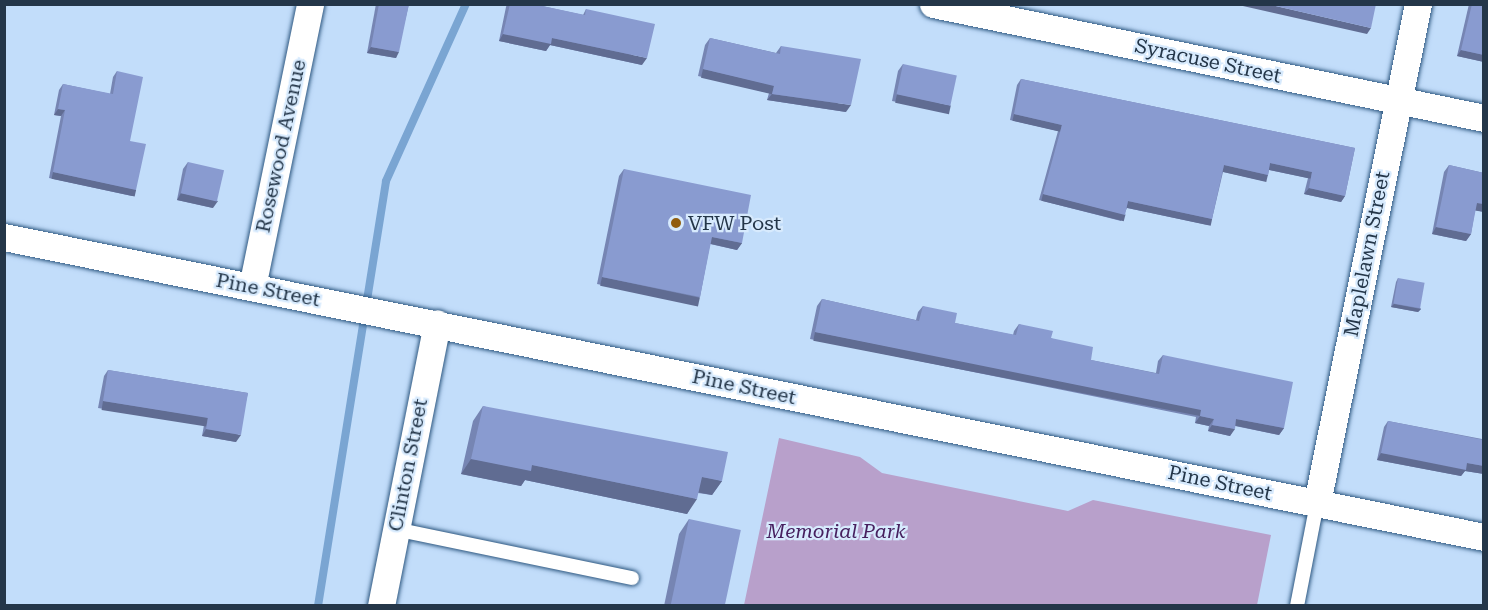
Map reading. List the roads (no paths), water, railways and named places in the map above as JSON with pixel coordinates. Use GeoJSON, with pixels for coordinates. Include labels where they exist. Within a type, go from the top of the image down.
{"type":"FeatureCollection","features":[{"type":"Feature","properties":{"kind":"street","name":"Rosewood Avenue"},"geometry":{"type":"LineString","coordinates":[[252,287],[310,4]]}},
{"type":"Feature","properties":{"kind":"street","name":"Syracuse Street"},"geometry":{"type":"LineString","coordinates":[[933,4],[1484,118]]}},
{"type":"Feature","properties":{"kind":"street","name":"Maplelawn Street"},"geometry":{"type":"LineString","coordinates":[[1317,503],[1418,4]]}},
{"type":"Feature","properties":{"kind":"street","name":"Pine Street"},"geometry":{"type":"LineString","coordinates":[[4,237],[1484,537]]}},
{"type":"Feature","properties":{"kind":"street","name":"Clinton Street"},"geometry":{"type":"LineString","coordinates":[[381,606],[437,324]]}},
{"type":"Feature","properties":{"kind":"lane"},"geometry":{"type":"LineString","coordinates":[[1297,606],[1317,503]]}},
{"type":"Feature","properties":{"kind":"lane"},"geometry":{"type":"LineString","coordinates":[[395,529],[632,578]]}},
{"type":"Feature","properties":{"kind":"waterway"},"geometry":{"type":"LineString","coordinates":[[318,606],[386,181],[466,4]]}},
{"type":"Feature","properties":{"kind":"place","name":"VFW Post"},"geometry":{"type":"Point","coordinates":[676,223]}},
{"type":"Feature","properties":{"kind":"park label","name":"Memorial Park"},"geometry":{"type":"Point","coordinates":[836,531]}}]}
